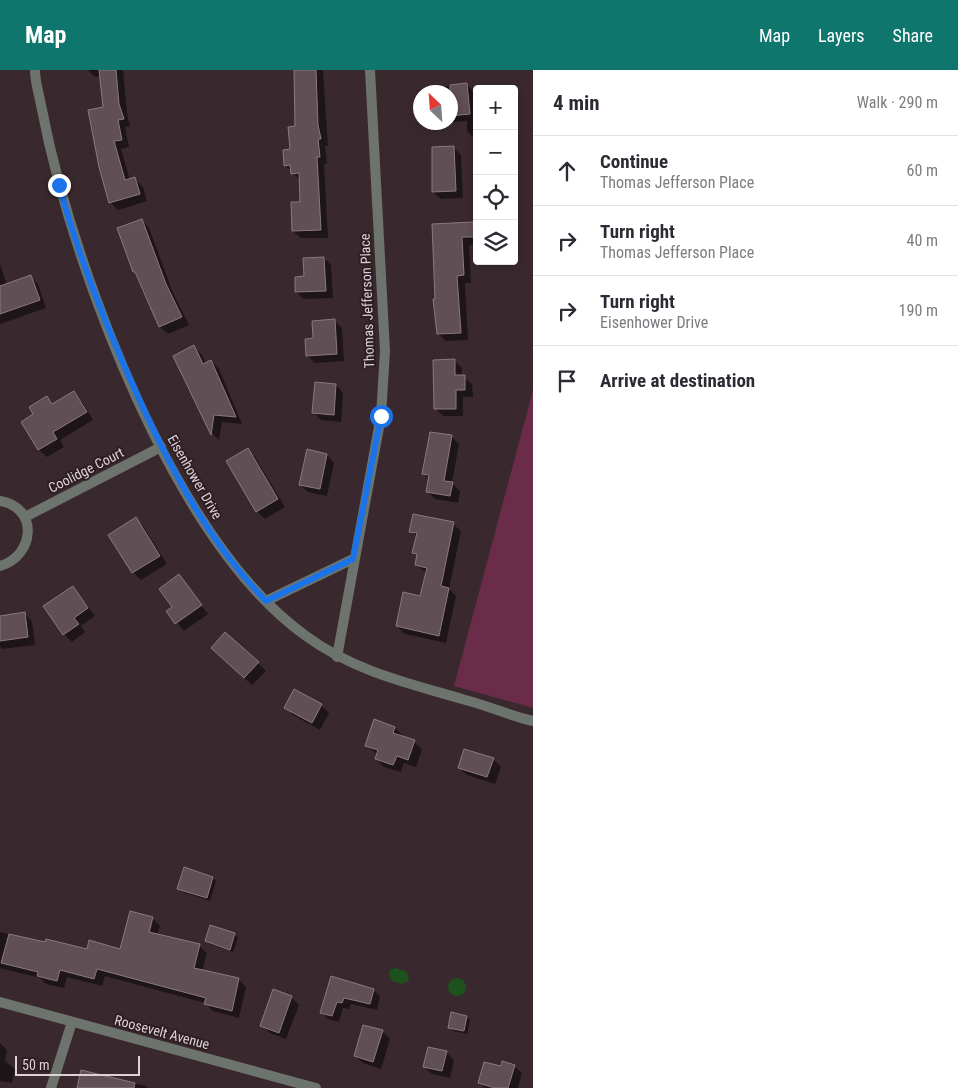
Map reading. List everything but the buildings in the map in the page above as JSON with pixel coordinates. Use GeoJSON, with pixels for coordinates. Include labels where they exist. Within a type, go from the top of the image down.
{"type":"FeatureCollection","features":[{"type":"Feature","properties":{"kind":"street","name":"Eisenhower Drive"},"geometry":{"type":"LineString","coordinates":[[35,70],[51,156],[68,219],[98,303],[123,364],[161,447],[204,522],[233,564],[283,619],[336,657],[393,680],[533,720]]}},
{"type":"Feature","properties":{"kind":"street","name":"Thomas Jefferson Place"},"geometry":{"type":"LineString","coordinates":[[336,657],[381,416],[385,351],[370,70]]}},
{"type":"Feature","properties":{"kind":"street","name":"Coolidge Court"},"geometry":{"type":"LineString","coordinates":[[25,517],[161,447]]}},
{"type":"Feature","properties":{"kind":"street"},"geometry":{"type":"LineString","coordinates":[[0,501],[14,507],[25,517],[28,535],[20,555],[11,562],[0,566]]}},
{"type":"Feature","properties":{"kind":"street"},"geometry":{"type":"LineString","coordinates":[[266,601],[353,559]]}},
{"type":"Feature","properties":{"kind":"street","name":"Roosevelt Avenue"},"geometry":{"type":"LineString","coordinates":[[0,1002],[316,1088]]}},
{"type":"Feature","properties":{"kind":"street"},"geometry":{"type":"LineString","coordinates":[[51,1088],[72,1022]]}},
{"type":"Feature","properties":{"kind":"shaded area"},"geometry":{"type":"Polygon","coordinates":[[[533,390],[533,708],[454,686],[533,390]]]}},
{"type":"Feature","properties":{"kind":"shaded area"},"geometry":{"type":"Polygon","coordinates":[[[395,968],[407,972],[409,980],[402,984],[392,981],[389,975],[390,970],[395,968]]]}},
{"type":"Feature","properties":{"kind":"shaded area"},"geometry":{"type":"Polygon","coordinates":[[[457,978],[465,983],[466,987],[461,995],[457,996],[449,991],[448,987],[453,979],[457,978]]]}},
{"type":"Feature","properties":{"kind":"route"},"geometry":{"type":"LineString","coordinates":[[59,185],[68,219],[91,286],[123,364],[161,447],[204,522],[233,564],[266,601],[353,559],[381,416]]}}]}
